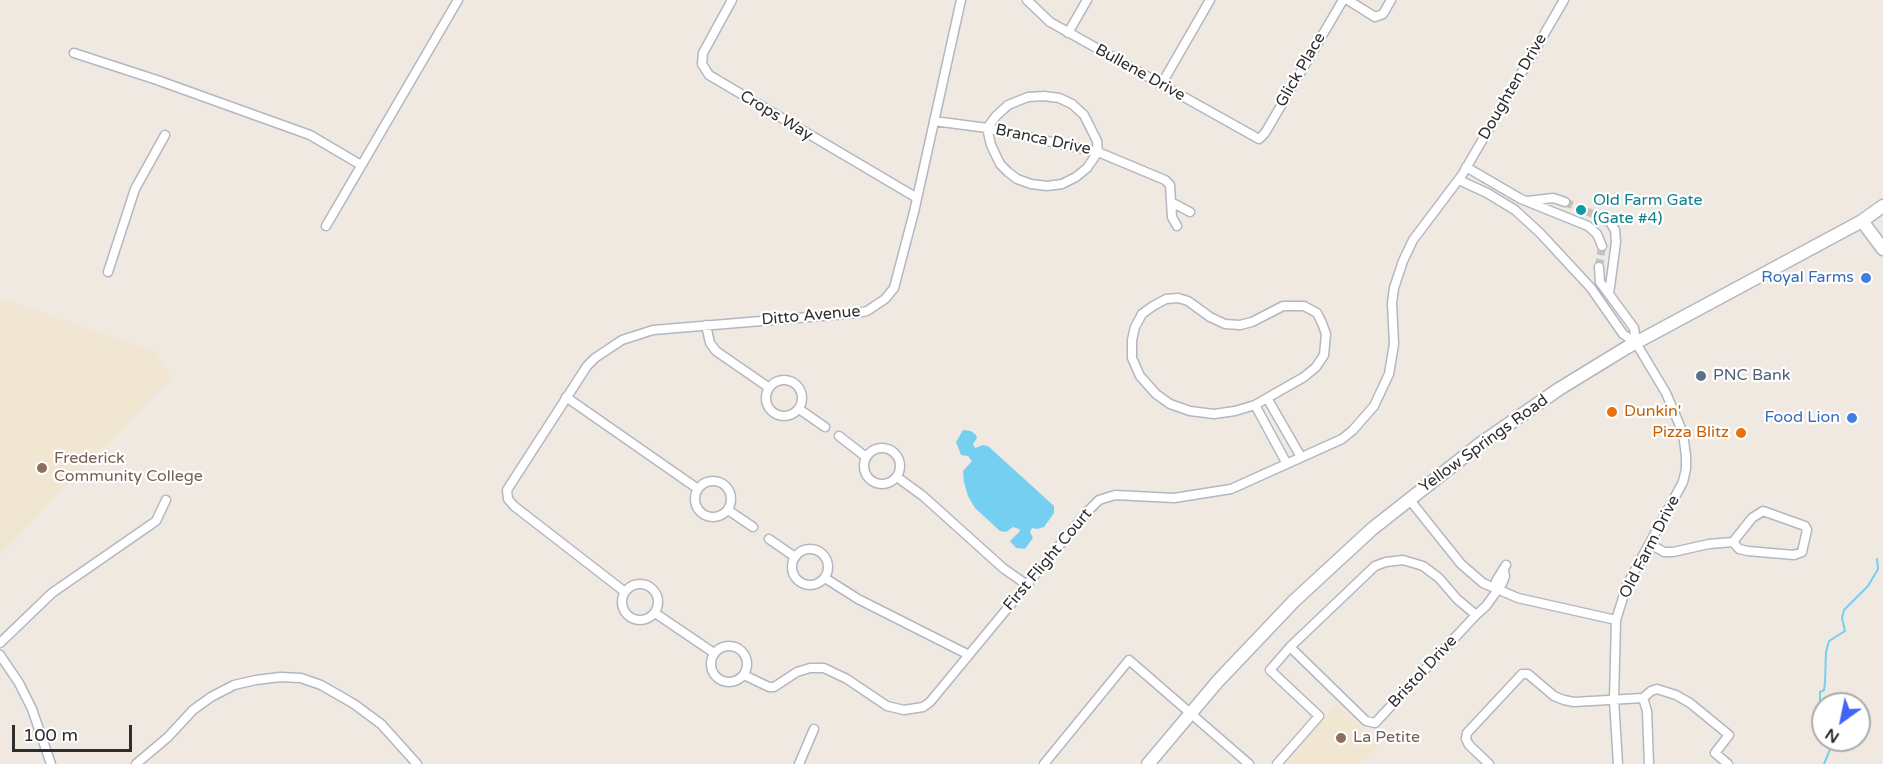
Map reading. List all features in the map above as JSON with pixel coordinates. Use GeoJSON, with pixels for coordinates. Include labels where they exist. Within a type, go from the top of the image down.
{"type":"FeatureCollection","features":[{"type":"Feature","properties":{"kind":"main road","name":"Yellow Springs Road"},"geometry":{"type":"LineString","coordinates":[[1148,764],[1254,641],[1294,601],[1408,499],[1480,444],[1542,400],[1636,343],[1862,221],[1883,206]]}},
{"type":"Feature","properties":{"kind":"main road"},"geometry":{"type":"LineString","coordinates":[[1862,221],[1883,249]]}},
{"type":"Feature","properties":{"kind":"street"},"geometry":{"type":"LineString","coordinates":[[326,226],[458,0]]}},
{"type":"Feature","properties":{"kind":"street","name":"Crops Way"},"geometry":{"type":"LineString","coordinates":[[732,0],[703,52],[702,64],[709,75],[917,198]]}},
{"type":"Feature","properties":{"kind":"street","name":"Ditto Avenue"},"geometry":{"type":"LineString","coordinates":[[625,592],[514,506],[507,495],[507,490],[566,397],[595,358],[622,340],[653,330],[858,313],[878,305],[894,288],[917,198],[961,0]]}},
{"type":"Feature","properties":{"kind":"street","name":"Bullene Drive"},"geometry":{"type":"LineString","coordinates":[[1027,0],[1050,22],[1068,33],[1258,139]]}},
{"type":"Feature","properties":{"kind":"street"},"geometry":{"type":"LineString","coordinates":[[1068,33],[1087,0]]}},
{"type":"Feature","properties":{"kind":"street"},"geometry":{"type":"LineString","coordinates":[[1161,85],[1210,0]]}},
{"type":"Feature","properties":{"kind":"street","name":"Glick Place"},"geometry":{"type":"LineString","coordinates":[[1258,139],[1265,133],[1343,0]]}},
{"type":"Feature","properties":{"kind":"street"},"geometry":{"type":"LineString","coordinates":[[1348,0],[1375,17],[1383,15],[1391,0]]}},
{"type":"Feature","properties":{"kind":"street","name":"Doughten Drive"},"geometry":{"type":"LineString","coordinates":[[1462,174],[1564,0]]}},
{"type":"Feature","properties":{"kind":"street"},"geometry":{"type":"LineString","coordinates":[[74,53],[310,135],[361,165]]}},
{"type":"Feature","properties":{"kind":"street","name":"Branca Drive"},"geometry":{"type":"LineString","coordinates":[[1044,96],[1059,98],[1072,104],[1084,115],[1097,141],[1098,152],[1094,160],[1076,177],[1062,184],[1047,186],[1030,184],[1017,178],[1000,164],[991,145],[987,128],[996,116],[1017,100],[1044,96]]}},
{"type":"Feature","properties":{"kind":"street","name":"Branca Drive"},"geometry":{"type":"LineString","coordinates":[[934,121],[987,128],[1098,152],[1165,180],[1170,185],[1172,217],[1177,226]]}},
{"type":"Feature","properties":{"kind":"street"},"geometry":{"type":"LineString","coordinates":[[108,272],[135,189],[165,135]]}},
{"type":"Feature","properties":{"kind":"street"},"geometry":{"type":"LineString","coordinates":[[1462,174],[1588,226],[1597,234],[1602,246]]}},
{"type":"Feature","properties":{"kind":"street"},"geometry":{"type":"LineString","coordinates":[[1462,174],[1515,210],[1532,225],[1591,288],[1623,334],[1636,343]]}},
{"type":"Feature","properties":{"kind":"street","name":"First Flight Court"},"geometry":{"type":"LineString","coordinates":[[744,675],[769,687],[774,687],[797,672],[817,668],[835,672],[887,706],[913,710],[930,702],[1087,512],[1106,496],[1157,498],[1193,496],[1231,489],[1342,439],[1366,418],[1381,395],[1391,364],[1394,344],[1392,303],[1394,288],[1403,261],[1413,240],[1462,174]]}},
{"type":"Feature","properties":{"kind":"street"},"geometry":{"type":"LineString","coordinates":[[1526,201],[1553,198],[1565,202]]}},
{"type":"Feature","properties":{"kind":"street"},"geometry":{"type":"LineString","coordinates":[[1171,202],[1190,212]]}},
{"type":"Feature","properties":{"kind":"street"},"geometry":{"type":"LineString","coordinates":[[1598,216],[1610,222],[1615,230],[1616,242],[1610,294]]}},
{"type":"Feature","properties":{"kind":"street"},"geometry":{"type":"LineString","coordinates":[[1599,267],[1598,276],[1634,328],[1636,343]]}},
{"type":"Feature","properties":{"kind":"street"},"geometry":{"type":"LineString","coordinates":[[1178,298],[1188,301],[1210,317],[1225,324],[1240,325],[1251,322],[1283,306],[1293,304],[1312,309],[1317,313],[1326,334],[1324,355],[1316,367],[1255,405],[1214,414],[1190,411],[1170,404],[1156,394],[1140,376],[1132,358],[1132,340],[1135,327],[1142,314],[1166,299],[1178,298]]}},
{"type":"Feature","properties":{"kind":"street"},"geometry":{"type":"LineString","coordinates":[[706,325],[710,343],[716,351],[768,387]]}},
{"type":"Feature","properties":{"kind":"street","name":"Old Farm Drive"},"geometry":{"type":"LineString","coordinates":[[1618,764],[1614,700],[1616,620],[1627,585],[1683,482],[1686,469],[1686,445],[1678,420],[1666,393],[1636,343]]}},
{"type":"Feature","properties":{"kind":"street"},"geometry":{"type":"LineString","coordinates":[[785,379],[795,382],[801,390],[802,400],[799,409],[791,415],[782,416],[773,413],[767,406],[765,396],[768,387],[776,381],[785,379]]}},
{"type":"Feature","properties":{"kind":"street"},"geometry":{"type":"LineString","coordinates":[[566,397],[698,489]]}},
{"type":"Feature","properties":{"kind":"street"},"geometry":{"type":"LineString","coordinates":[[1267,398],[1301,457]]}},
{"type":"Feature","properties":{"kind":"street"},"geometry":{"type":"LineString","coordinates":[[1255,405],[1287,464]]}},
{"type":"Feature","properties":{"kind":"street"},"geometry":{"type":"LineString","coordinates":[[799,409],[825,427]]}},
{"type":"Feature","properties":{"kind":"street"},"geometry":{"type":"LineString","coordinates":[[838,436],[866,457]]}},
{"type":"Feature","properties":{"kind":"street"},"geometry":{"type":"LineString","coordinates":[[877,449],[891,451],[900,463],[897,477],[881,484],[872,481],[866,475],[864,466],[866,457],[877,449]]}},
{"type":"Feature","properties":{"kind":"street"},"geometry":{"type":"LineString","coordinates":[[897,477],[923,496],[1003,568],[1027,585]]}},
{"type":"Feature","properties":{"kind":"street"},"geometry":{"type":"LineString","coordinates":[[715,480],[727,486],[732,498],[728,510],[716,517],[703,513],[696,502],[698,489],[708,481],[715,480]]}},
{"type":"Feature","properties":{"kind":"street"},"geometry":{"type":"LineString","coordinates":[[1408,499],[1461,564],[1473,576],[1496,590],[1536,602],[1616,620]]}},
{"type":"Feature","properties":{"kind":"street"},"geometry":{"type":"LineString","coordinates":[[0,643],[52,593],[156,521],[166,500]]}},
{"type":"Feature","properties":{"kind":"street"},"geometry":{"type":"LineString","coordinates":[[728,510],[753,527]]}},
{"type":"Feature","properties":{"kind":"street"},"geometry":{"type":"LineString","coordinates":[[1650,544],[1664,552],[1673,552],[1709,544],[1733,542],[1752,518],[1763,511],[1805,526],[1807,530],[1802,552],[1794,555],[1748,551],[1739,549],[1733,542]]}},
{"type":"Feature","properties":{"kind":"street"},"geometry":{"type":"LineString","coordinates":[[769,539],[795,557]]}},
{"type":"Feature","properties":{"kind":"street"},"geometry":{"type":"LineString","coordinates":[[807,549],[821,552],[829,564],[825,578],[818,584],[809,586],[800,582],[794,575],[792,566],[795,557],[807,549]]}},
{"type":"Feature","properties":{"kind":"street"},"geometry":{"type":"LineString","coordinates":[[1277,764],[1319,716],[1270,670],[1290,647],[1375,566],[1403,560],[1423,566],[1439,578],[1457,600],[1476,615]]}},
{"type":"Feature","properties":{"kind":"street","name":"Bristol Drive"},"geometry":{"type":"LineString","coordinates":[[1290,647],[1365,721],[1375,723],[1486,606],[1505,576],[1505,568]]}},
{"type":"Feature","properties":{"kind":"street"},"geometry":{"type":"LineString","coordinates":[[825,578],[858,599],[969,655]]}},
{"type":"Feature","properties":{"kind":"street"},"geometry":{"type":"LineString","coordinates":[[637,584],[650,588],[658,600],[655,613],[643,621],[629,617],[621,605],[625,592],[637,584]]}},
{"type":"Feature","properties":{"kind":"street"},"geometry":{"type":"LineString","coordinates":[[655,613],[714,653]]}},
{"type":"Feature","properties":{"kind":"street"},"geometry":{"type":"LineString","coordinates":[[726,646],[740,649],[747,661],[744,675],[732,682],[718,679],[711,667],[714,653],[726,646]]}},
{"type":"Feature","properties":{"kind":"street"},"geometry":{"type":"LineString","coordinates":[[0,655],[20,683],[51,764]]}},
{"type":"Feature","properties":{"kind":"street"},"geometry":{"type":"LineString","coordinates":[[1044,764],[1129,660],[1249,764]]}},
{"type":"Feature","properties":{"kind":"street"},"geometry":{"type":"LineString","coordinates":[[1489,764],[1468,745],[1467,733],[1522,674],[1528,674],[1554,696],[1574,702],[1643,698],[1657,689],[1676,695],[1729,735],[1715,753],[1728,764]]}},
{"type":"Feature","properties":{"kind":"street"},"geometry":{"type":"LineString","coordinates":[[136,764],[168,737],[193,710],[211,697],[234,685],[280,677],[301,678],[321,685],[354,704],[381,724],[417,764]]}},
{"type":"Feature","properties":{"kind":"street"},"geometry":{"type":"LineString","coordinates":[[1643,698],[1647,711],[1649,764]]}},
{"type":"Feature","properties":{"kind":"street"},"geometry":{"type":"LineString","coordinates":[[799,764],[814,729]]}},
{"type":"Feature","properties":{"kind":"shaded area","name":"Frederick Community College"},"geometry":{"type":"Polygon","coordinates":[[[0,298],[154,351],[171,376],[169,381],[0,554],[0,298]]]}},
{"type":"Feature","properties":{"kind":"shaded area","name":"La Petite"},"geometry":{"type":"Polygon","coordinates":[[[1336,703],[1379,744],[1361,764],[1286,764],[1336,703]]]}},
{"type":"Feature","properties":{"kind":"water"},"geometry":{"type":"Polygon","coordinates":[[[963,430],[971,431],[976,435],[977,438],[973,444],[975,448],[988,446],[1054,506],[1054,513],[1044,527],[1032,528],[1030,532],[1033,538],[1025,549],[1016,548],[1010,541],[1020,531],[1019,529],[1013,527],[1006,532],[1000,531],[975,508],[968,496],[963,471],[972,461],[968,456],[961,455],[956,442],[963,430]]]}},
{"type":"Feature","properties":{"kind":"waterway"},"geometry":{"type":"LineString","coordinates":[[1820,692],[1824,690],[1826,652],[1829,641],[1845,631],[1842,618],[1844,610],[1868,586],[1878,569],[1877,559]]}},
{"type":"Feature","properties":{"kind":"waterway"},"geometry":{"type":"LineString","coordinates":[[1824,764],[1829,752]]}},
{"type":"Feature","properties":{"kind":"tunnel"},"geometry":{"type":"LineString","coordinates":[[1565,202],[1598,216]]}},
{"type":"Feature","properties":{"kind":"tunnel"},"geometry":{"type":"LineString","coordinates":[[1599,267],[1602,246]]}},
{"type":"Feature","properties":{"kind":"place","name":"Old Farm Gate (Gate #4)"},"geometry":{"type":"Point","coordinates":[1581,210]}},
{"type":"Feature","properties":{"kind":"place","name":"Royal Farms"},"geometry":{"type":"Point","coordinates":[1866,278]}},
{"type":"Feature","properties":{"kind":"place","name":"PNC Bank"},"geometry":{"type":"Point","coordinates":[1701,376]}},
{"type":"Feature","properties":{"kind":"place","name":"Dunkin'"},"geometry":{"type":"Point","coordinates":[1612,412]}},
{"type":"Feature","properties":{"kind":"place","name":"Food Lion"},"geometry":{"type":"Point","coordinates":[1852,418]}},
{"type":"Feature","properties":{"kind":"place","name":"Pizza Blitz"},"geometry":{"type":"Point","coordinates":[1741,433]}},
{"type":"Feature","properties":{"kind":"place","name":"Frederick Community College"},"geometry":{"type":"Point","coordinates":[42,468]}},
{"type":"Feature","properties":{"kind":"place","name":"La Petite"},"geometry":{"type":"Point","coordinates":[1341,738]}}]}
